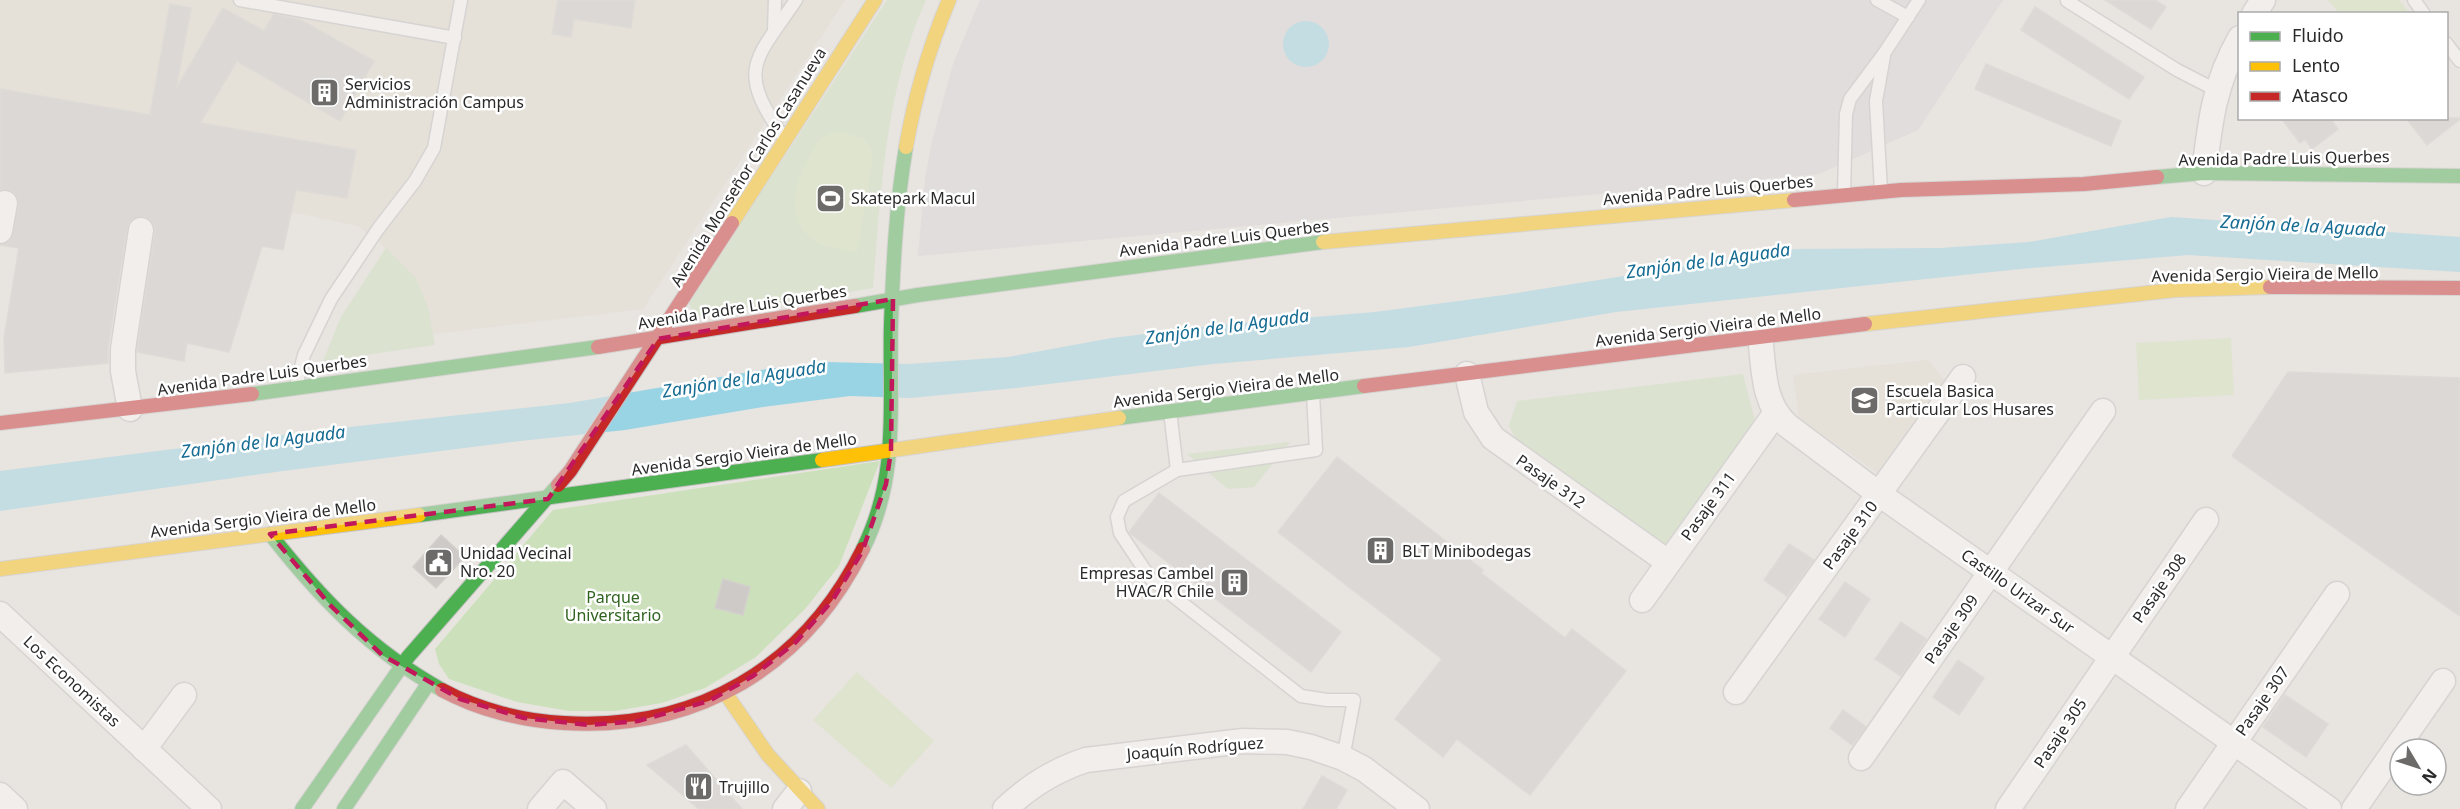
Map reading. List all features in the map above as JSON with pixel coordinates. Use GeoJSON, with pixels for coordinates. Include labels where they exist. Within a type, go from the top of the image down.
{"type":"FeatureCollection","features":[{"type":"Feature","properties":{"kind":"main road","name":"Avenida Monseñor Carlos Casanueva"},"geometry":{"type":"LineString","coordinates":[[302,809],[400,668],[570,471],[644,361],[875,0]]}},
{"type":"Feature","properties":{"kind":"main road"},"geometry":{"type":"LineString","coordinates":[[270,534],[331,606],[382,655],[428,684],[460,699],[493,710],[524,718],[589,725],[618,724],[659,716],[726,694],[753,676],[796,642],[843,584],[862,552],[873,527],[886,484],[893,418],[891,334],[893,299],[906,150],[920,77],[949,0]]}},
{"type":"Feature","properties":{"kind":"main road","name":"Avenida Padre Luis Querbes"},"geometry":{"type":"LineString","coordinates":[[0,423],[130,409],[658,339],[893,299],[1288,245],[1844,194],[2084,184],[2204,173],[2379,173],[2460,176]]}},
{"type":"Feature","properties":{"kind":"main road","name":"Avenida Sergio Vieira de Mello"},"geometry":{"type":"LineString","coordinates":[[0,569],[548,499],[1170,411],[1760,336],[2175,290],[2265,287],[2460,288]]}},
{"type":"Feature","properties":{"kind":"main road"},"geometry":{"type":"LineString","coordinates":[[346,808],[428,684]]}},
{"type":"Feature","properties":{"kind":"main road"},"geometry":{"type":"LineString","coordinates":[[726,694],[792,800],[818,809]]}},
{"type":"Feature","properties":{"kind":"street"},"geometry":{"type":"LineString","coordinates":[[2204,173],[2216,90],[2224,65],[2238,41]]}},
{"type":"Feature","properties":{"kind":"street"},"geometry":{"type":"LineString","coordinates":[[0,231],[5,203]]}},
{"type":"Feature","properties":{"kind":"street"},"geometry":{"type":"LineString","coordinates":[[130,409],[123,371],[123,349],[141,230]]}},
{"type":"Feature","properties":{"kind":"street"},"geometry":{"type":"LineString","coordinates":[[1760,336],[1765,378],[1775,414]]}},
{"type":"Feature","properties":{"kind":"street","name":"Pasaje 312"},"geometry":{"type":"LineString","coordinates":[[1467,374],[1476,412],[1493,438],[1668,562]]}},
{"type":"Feature","properties":{"kind":"street","name":"Pasaje 310"},"geometry":{"type":"LineString","coordinates":[[1736,692],[1962,377]]}},
{"type":"Feature","properties":{"kind":"street","name":"Pasaje 309"},"geometry":{"type":"LineString","coordinates":[[1861,758],[2103,411]]}},
{"type":"Feature","properties":{"kind":"street","name":"Castillo Urizar Sur"},"geometry":{"type":"LineString","coordinates":[[1775,414],[1879,494],[2329,809]]}},
{"type":"Feature","properties":{"kind":"street","name":"Pasaje 311"},"geometry":{"type":"LineString","coordinates":[[1642,600],[1775,414]]}},
{"type":"Feature","properties":{"kind":"street","name":"Pasaje 308"},"geometry":{"type":"LineString","coordinates":[[2112,657],[2206,520]]}},
{"type":"Feature","properties":{"kind":"street","name":"Pasaje 307"},"geometry":{"type":"LineString","coordinates":[[2188,809],[2337,594]]}},
{"type":"Feature","properties":{"kind":"street","name":"Los Economistas"},"geometry":{"type":"LineString","coordinates":[[0,614],[209,809]]}},
{"type":"Feature","properties":{"kind":"street","name":"Pasaje 305"},"geometry":{"type":"LineString","coordinates":[[2008,809],[2112,657]]}},
{"type":"Feature","properties":{"kind":"street"},"geometry":{"type":"LineString","coordinates":[[2354,809],[2443,681]]}},
{"type":"Feature","properties":{"kind":"street"},"geometry":{"type":"LineString","coordinates":[[144,749],[184,695]]}},
{"type":"Feature","properties":{"kind":"street","name":"Joaquín Rodríguez"},"geometry":{"type":"LineString","coordinates":[[1005,809],[1034,785],[1070,765],[1104,757],[1263,741],[1311,747],[1343,758],[1364,769],[1417,809]]}},
{"type":"Feature","properties":{"kind":"street"},"geometry":{"type":"LineString","coordinates":[[540,809],[563,782],[594,809]]}},
{"type":"Feature","properties":{"kind":"street"},"geometry":{"type":"LineString","coordinates":[[0,795],[15,809]]}},
{"type":"Feature","properties":{"kind":"lane"},"geometry":{"type":"LineString","coordinates":[[240,0],[455,38]]}},
{"type":"Feature","properties":{"kind":"lane"},"geometry":{"type":"LineString","coordinates":[[296,387],[304,355],[317,324],[348,270],[404,197],[434,148],[461,0]]}},
{"type":"Feature","properties":{"kind":"lane"},"geometry":{"type":"LineString","coordinates":[[773,34],[775,0]]}},
{"type":"Feature","properties":{"kind":"lane"},"geometry":{"type":"LineString","coordinates":[[784,139],[765,109],[756,84],[755,72],[759,54],[796,0]]}},
{"type":"Feature","properties":{"kind":"lane"},"geometry":{"type":"LineString","coordinates":[[1877,0],[1908,17]]}},
{"type":"Feature","properties":{"kind":"lane"},"geometry":{"type":"LineString","coordinates":[[1844,194],[1847,108],[1854,91],[1885,52],[1919,0]]}},
{"type":"Feature","properties":{"kind":"lane"},"geometry":{"type":"LineString","coordinates":[[2067,1],[2177,70],[2216,90]]}},
{"type":"Feature","properties":{"kind":"lane"},"geometry":{"type":"LineString","coordinates":[[2448,46],[2460,61]]}},
{"type":"Feature","properties":{"kind":"lane"},"geometry":{"type":"LineString","coordinates":[[1881,192],[1876,101],[1885,52]]}},
{"type":"Feature","properties":{"kind":"lane"},"geometry":{"type":"LineString","coordinates":[[1312,394],[1316,450],[1177,470],[1124,501],[1117,517],[1120,533],[1150,578],[1301,696],[1328,700],[1354,700],[1343,758]]}},
{"type":"Feature","properties":{"kind":"lane"},"geometry":{"type":"LineString","coordinates":[[1170,411],[1177,470]]}},
{"type":"Feature","properties":{"kind":"highlighted area"},"geometry":{"type":"Polygon","coordinates":[[[893,299],[891,451],[886,484],[862,552],[832,601],[796,642],[753,676],[709,701],[638,721],[589,725],[524,718],[460,699],[382,655],[331,606],[270,534],[548,499],[658,339],[893,299]]]}},
{"type":"Feature","properties":{"kind":"shaded area"},"geometry":{"type":"Polygon","coordinates":[[[0,0],[845,0],[643,309],[433,334],[428,308],[386,248],[358,226],[291,212],[0,162],[0,0]]]}},
{"type":"Feature","properties":{"kind":"shaded area"},"geometry":{"type":"Polygon","coordinates":[[[980,0],[2003,0],[1918,130],[1819,174],[918,256],[925,179],[932,141],[953,64],[980,0]]]}},
{"type":"Feature","properties":{"kind":"shaded area","name":"Escuela Basica Particular Los Husares"},"geometry":{"type":"Polygon","coordinates":[[[1928,360],[1946,382],[1878,473],[1799,418],[1793,375],[1928,360]]]}},
{"type":"Feature","properties":{"kind":"green space"},"geometry":{"type":"Polygon","coordinates":[[[887,0],[926,0],[912,34],[893,105],[882,178],[873,288],[694,317],[689,303],[887,0]]]}},
{"type":"Feature","properties":{"kind":"green space"},"geometry":{"type":"Polygon","coordinates":[[[2328,0],[2399,0],[2409,12],[2338,12],[2328,0]]]}},
{"type":"Feature","properties":{"kind":"green space","name":"Skatepark Macul"},"geometry":{"type":"Polygon","coordinates":[[[831,133],[846,133],[864,139],[873,154],[857,252],[831,247],[816,241],[806,234],[796,214],[796,190],[799,178],[816,144],[831,133]]]}},
{"type":"Feature","properties":{"kind":"green space"},"geometry":{"type":"Polygon","coordinates":[[[386,248],[416,278],[428,308],[435,345],[323,361],[341,317],[386,248]]]}},
{"type":"Feature","properties":{"kind":"green space"},"geometry":{"type":"Polygon","coordinates":[[[2231,338],[2234,395],[2139,400],[2136,343],[2231,338]]]}},
{"type":"Feature","properties":{"kind":"green space"},"geometry":{"type":"Polygon","coordinates":[[[1743,374],[1755,421],[1664,549],[1520,447],[1509,426],[1517,401],[1743,374]]]}},
{"type":"Feature","properties":{"kind":"green space"},"geometry":{"type":"Polygon","coordinates":[[[1290,442],[1254,487],[1228,489],[1187,454],[1290,442]]]}},
{"type":"Feature","properties":{"kind":"green space","name":"Parque Universitario"},"geometry":{"type":"Polygon","coordinates":[[[880,461],[839,566],[806,608],[756,657],[705,688],[662,703],[615,711],[569,711],[517,702],[449,679],[439,664],[435,649],[553,510],[880,461]]]}},
{"type":"Feature","properties":{"kind":"green space"},"geometry":{"type":"Polygon","coordinates":[[[857,672],[934,741],[891,788],[813,720],[857,672]]]}},
{"type":"Feature","properties":{"kind":"water"},"geometry":{"type":"Polygon","coordinates":[[[1306,21],[1322,28],[1329,44],[1322,60],[1306,67],[1290,60],[1283,44],[1290,28],[1306,21]]]}},
{"type":"Feature","properties":{"kind":"water","name":"Zanjón de la Aguada"},"geometry":{"type":"Polygon","coordinates":[[[2171,217],[2460,237],[2460,272],[2188,255],[2020,269],[1616,312],[1409,347],[1213,364],[1016,388],[910,398],[850,396],[763,407],[625,430],[283,471],[0,511],[0,471],[322,430],[570,403],[767,369],[826,362],[909,364],[1008,357],[1112,338],[1219,325],[1375,312],[1504,295],[1795,249],[1940,248],[2029,242],[2171,217]]]}},
{"type":"Feature","properties":{"kind":"building"},"geometry":{"type":"Polygon","coordinates":[[[558,0],[635,0],[631,28],[574,19],[571,37],[552,34],[558,0]]]}},
{"type":"Feature","properties":{"kind":"building"},"geometry":{"type":"Polygon","coordinates":[[[2105,0],[2155,0],[2166,7],[2151,29],[2105,0]]]}},
{"type":"Feature","properties":{"kind":"building"},"geometry":{"type":"Polygon","coordinates":[[[170,4],[191,8],[176,89],[223,8],[264,31],[274,14],[301,20],[374,61],[340,121],[237,61],[200,123],[356,150],[347,198],[296,190],[283,250],[262,246],[229,352],[187,343],[184,361],[137,352],[155,232],[150,219],[143,216],[130,221],[127,228],[108,347],[108,363],[5,373],[4,338],[19,248],[0,245],[11,240],[19,205],[14,192],[7,189],[0,190],[0,89],[150,115],[170,4]]]}},
{"type":"Feature","properties":{"kind":"building"},"geometry":{"type":"Polygon","coordinates":[[[2035,7],[2144,77],[2129,99],[2021,30],[2035,7]]]}},
{"type":"Feature","properties":{"kind":"building"},"geometry":{"type":"Polygon","coordinates":[[[1986,64],[2121,121],[2111,146],[1975,89],[1986,64]]]}},
{"type":"Feature","properties":{"kind":"building"},"geometry":{"type":"Polygon","coordinates":[[[2460,118],[2460,119],[2427,145],[2408,120],[2460,118]]]}},
{"type":"Feature","properties":{"kind":"building"},"geometry":{"type":"Polygon","coordinates":[[[2283,120],[2331,120],[2338,129],[2312,149],[2305,139],[2300,143],[2283,120]]]}},
{"type":"Feature","properties":{"kind":"building"},"geometry":{"type":"Polygon","coordinates":[[[2288,372],[2460,378],[2460,616],[2232,456],[2288,372]]]}},
{"type":"Feature","properties":{"kind":"building"},"geometry":{"type":"Polygon","coordinates":[[[1337,457],[1483,570],[1481,573],[1565,638],[1572,629],[1626,671],[1530,795],[1457,739],[1443,757],[1395,719],[1442,659],[1278,532],[1337,457]]]}},
{"type":"Feature","properties":{"kind":"building","name":"Empresas Cambel HVAC/R Chile"},"geometry":{"type":"Polygon","coordinates":[[[1159,493],[1341,632],[1311,672],[1129,532],[1159,493]]]}},
{"type":"Feature","properties":{"kind":"building","name":"Unidad Vecinal Nro. 20"},"geometry":{"type":"Polygon","coordinates":[[[441,535],[465,557],[436,588],[413,567],[441,535]]]}},
{"type":"Feature","properties":{"kind":"building"},"geometry":{"type":"Polygon","coordinates":[[[1789,544],[1814,560],[1787,596],[1764,580],[1789,544]]]}},
{"type":"Feature","properties":{"kind":"building"},"geometry":{"type":"Polygon","coordinates":[[[723,579],[750,587],[743,615],[715,608],[723,579]]]}},
{"type":"Feature","properties":{"kind":"building"},"geometry":{"type":"Polygon","coordinates":[[[1845,582],[1870,599],[1845,637],[1819,619],[1845,582]]]}},
{"type":"Feature","properties":{"kind":"building"},"geometry":{"type":"Polygon","coordinates":[[[1901,622],[1926,639],[1901,676],[1875,659],[1901,622]]]}},
{"type":"Feature","properties":{"kind":"building"},"geometry":{"type":"Polygon","coordinates":[[[1958,660],[1984,678],[1959,715],[1933,697],[1958,660]]]}},
{"type":"Feature","properties":{"kind":"building"},"geometry":{"type":"Polygon","coordinates":[[[2285,695],[2328,724],[2306,757],[2263,727],[2285,695]]]}},
{"type":"Feature","properties":{"kind":"building"},"geometry":{"type":"Polygon","coordinates":[[[1843,710],[1866,727],[1852,745],[1830,728],[1843,710]]]}},
{"type":"Feature","properties":{"kind":"building","name":"Trujillo"},"geometry":{"type":"Polygon","coordinates":[[[686,745],[742,809],[699,809],[647,765],[686,745]]]}},
{"type":"Feature","properties":{"kind":"building"},"geometry":{"type":"Polygon","coordinates":[[[1322,776],[1347,790],[1336,809],[1303,809],[1322,776]]]}},
{"type":"Feature","properties":{"kind":"traffic: fast"},"geometry":{"type":"LineString","coordinates":[[863,549],[875,521],[888,466],[894,258],[906,147]]}},
{"type":"Feature","properties":{"kind":"traffic: fast"},"geometry":{"type":"LineString","coordinates":[[2157,177],[2204,173],[2460,176]]}},
{"type":"Feature","properties":{"kind":"traffic: fast"},"geometry":{"type":"LineString","coordinates":[[855,306],[918,295],[1323,242]]}},
{"type":"Feature","properties":{"kind":"traffic: fast"},"geometry":{"type":"LineString","coordinates":[[252,394],[598,347]]}},
{"type":"Feature","properties":{"kind":"traffic: fast"},"geometry":{"type":"LineString","coordinates":[[1119,418],[1364,386]]}},
{"type":"Feature","properties":{"kind":"traffic: fast"},"geometry":{"type":"LineString","coordinates":[[419,515],[822,460]]}},
{"type":"Feature","properties":{"kind":"traffic: fast"},"geometry":{"type":"LineString","coordinates":[[302,809],[408,657],[558,485]]}},
{"type":"Feature","properties":{"kind":"traffic: fast"},"geometry":{"type":"LineString","coordinates":[[270,534],[308,580],[348,621],[392,658],[442,690]]}},
{"type":"Feature","properties":{"kind":"traffic: fast"},"geometry":{"type":"LineString","coordinates":[[344,809],[428,684]]}},
{"type":"Feature","properties":{"kind":"traffic: slow"},"geometry":{"type":"LineString","coordinates":[[732,223],[875,0]]}},
{"type":"Feature","properties":{"kind":"traffic: slow"},"geometry":{"type":"LineString","coordinates":[[906,147],[923,72],[949,0]]}},
{"type":"Feature","properties":{"kind":"traffic: slow"},"geometry":{"type":"LineString","coordinates":[[1323,242],[1794,200]]}},
{"type":"Feature","properties":{"kind":"traffic: slow"},"geometry":{"type":"LineString","coordinates":[[1865,324],[2175,290],[2270,287]]}},
{"type":"Feature","properties":{"kind":"traffic: slow"},"geometry":{"type":"LineString","coordinates":[[822,460],[1119,418]]}},
{"type":"Feature","properties":{"kind":"traffic: slow"},"geometry":{"type":"LineString","coordinates":[[0,569],[419,515]]}},
{"type":"Feature","properties":{"kind":"traffic: slow"},"geometry":{"type":"LineString","coordinates":[[726,694],[768,755],[818,809]]}},
{"type":"Feature","properties":{"kind":"traffic: jam"},"geometry":{"type":"LineString","coordinates":[[1794,200],[1901,190],[2084,184],[2157,177]]}},
{"type":"Feature","properties":{"kind":"traffic: jam"},"geometry":{"type":"LineString","coordinates":[[558,485],[570,471],[732,223]]}},
{"type":"Feature","properties":{"kind":"traffic: jam"},"geometry":{"type":"LineString","coordinates":[[2270,287],[2460,288]]}},
{"type":"Feature","properties":{"kind":"traffic: jam"},"geometry":{"type":"LineString","coordinates":[[598,347],[855,306]]}},
{"type":"Feature","properties":{"kind":"traffic: jam"},"geometry":{"type":"LineString","coordinates":[[1364,386],[1865,324]]}},
{"type":"Feature","properties":{"kind":"traffic: jam"},"geometry":{"type":"LineString","coordinates":[[0,423],[252,394]]}},
{"type":"Feature","properties":{"kind":"traffic: jam"},"geometry":{"type":"LineString","coordinates":[[442,690],[502,713],[533,720],[564,723],[612,723],[658,716],[701,703],[741,684],[777,658],[810,628],[839,591],[863,549]]}},
{"type":"Feature","properties":{"kind":"place","name":"Servicios Administración Campus"},"geometry":{"type":"Point","coordinates":[324,93]}},
{"type":"Feature","properties":{"kind":"place","name":"Skatepark Macul"},"geometry":{"type":"Point","coordinates":[830,198]}},
{"type":"Feature","properties":{"kind":"place","name":"Escuela Basica Particular Los Husares"},"geometry":{"type":"Point","coordinates":[1865,400]}},
{"type":"Feature","properties":{"kind":"place","name":"BLT Minibodegas"},"geometry":{"type":"Point","coordinates":[1381,551]}},
{"type":"Feature","properties":{"kind":"place","name":"Unidad Vecinal Nro. 20"},"geometry":{"type":"Point","coordinates":[439,562]}},
{"type":"Feature","properties":{"kind":"place","name":"Empresas Cambel HVAC/R Chile"},"geometry":{"type":"Point","coordinates":[1235,582]}},
{"type":"Feature","properties":{"kind":"place","name":"Trujillo"},"geometry":{"type":"Point","coordinates":[698,787]}}]}
